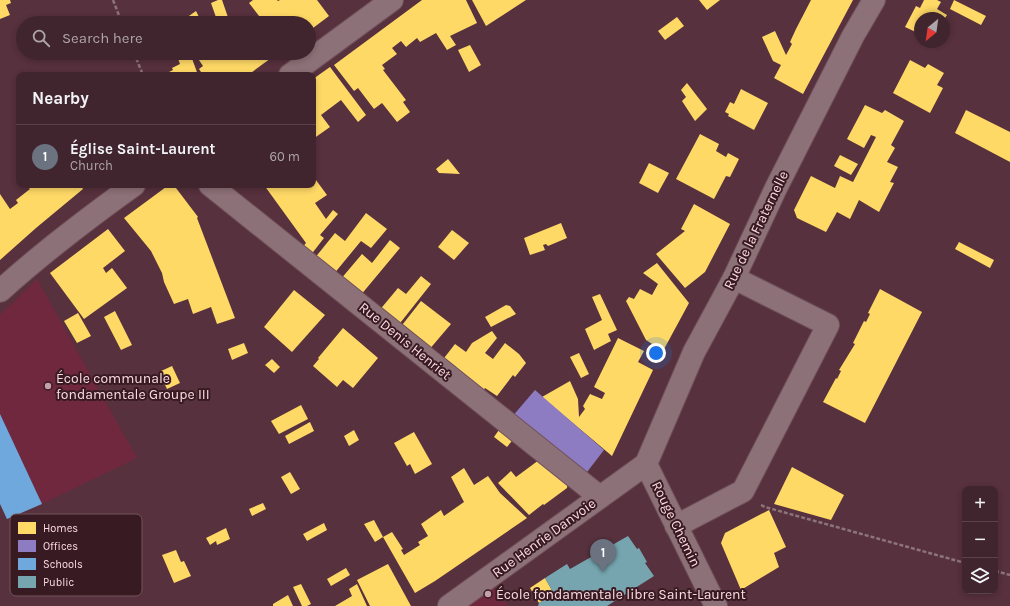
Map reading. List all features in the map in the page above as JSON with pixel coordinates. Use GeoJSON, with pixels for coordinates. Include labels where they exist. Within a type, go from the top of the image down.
{"type":"FeatureCollection","features":[{"type":"Feature","properties":{"kind":"street"},"geometry":{"type":"LineString","coordinates":[[316,56],[392,0]]}},
{"type":"Feature","properties":{"kind":"street","name":"Rue de la Fraternelle"},"geometry":{"type":"LineString","coordinates":[[646,464],[694,352],[734,278],[776,188],[853,36],[874,0]]}},
{"type":"Feature","properties":{"kind":"street"},"geometry":{"type":"LineString","coordinates":[[294,72],[310,60]]}},
{"type":"Feature","properties":{"kind":"street"},"geometry":{"type":"LineString","coordinates":[[0,291],[94,214],[130,188]]}},
{"type":"Feature","properties":{"kind":"street","name":"Rue Denis Henriet"},"geometry":{"type":"LineString","coordinates":[[214,188],[600,497]]}},
{"type":"Feature","properties":{"kind":"street"},"geometry":{"type":"LineString","coordinates":[[676,526],[743,491],[828,325],[734,278]]}},
{"type":"Feature","properties":{"kind":"street","name":"Rue Henrie Danvoie"},"geometry":{"type":"LineString","coordinates":[[449,606],[646,464]]}},
{"type":"Feature","properties":{"kind":"street","name":"Rouge Chemin"},"geometry":{"type":"LineString","coordinates":[[646,464],[716,606]]}},
{"type":"Feature","properties":{"kind":"path"},"geometry":{"type":"LineString","coordinates":[[113,0],[119,16]]}},
{"type":"Feature","properties":{"kind":"path"},"geometry":{"type":"LineString","coordinates":[[137,60],[141,72]]}},
{"type":"Feature","properties":{"kind":"path"},"geometry":{"type":"LineString","coordinates":[[743,491],[765,507],[962,562]]}},
{"type":"Feature","properties":{"kind":"path"},"geometry":{"type":"LineString","coordinates":[[998,572],[1010,575]]}},
{"type":"Feature","properties":{"kind":"shaded area","name":"École communale fondamentale Groupe III"},"geometry":{"type":"Polygon","coordinates":[[[37,279],[137,458],[42,504],[17,514],[10,514],[10,517],[7,518],[0,505],[0,315],[37,279]]]}},
{"type":"Feature","properties":{"kind":"shaded area","name":"École fondamentale libre Saint-Laurent"},"geometry":{"type":"Polygon","coordinates":[[[491,583],[508,606],[461,606],[491,583]]]}},
{"type":"Feature","properties":{"kind":"building: Homes"},"geometry":{"type":"Polygon","coordinates":[[[0,0],[10,0],[11,3],[6,5],[10,15],[0,19],[0,0]]]}},
{"type":"Feature","properties":{"kind":"building: Homes"},"geometry":{"type":"Polygon","coordinates":[[[222,0],[228,16],[216,16],[211,3],[222,0]]]}},
{"type":"Feature","properties":{"kind":"building: Homes"},"geometry":{"type":"Polygon","coordinates":[[[253,0],[317,0],[329,16],[316,26],[316,16],[259,16],[249,3],[253,0]]]}},
{"type":"Feature","properties":{"kind":"building: Homes"},"geometry":{"type":"Polygon","coordinates":[[[422,0],[466,0],[477,23],[450,36],[456,45],[447,50],[436,33],[420,42],[417,38],[406,47],[401,41],[392,48],[397,54],[382,65],[385,69],[383,70],[406,100],[403,102],[410,112],[397,122],[382,103],[374,109],[358,88],[354,91],[334,65],[422,0]]]}},
{"type":"Feature","properties":{"kind":"building: Homes"},"geometry":{"type":"Polygon","coordinates":[[[472,0],[526,0],[486,26],[472,0]]]}},
{"type":"Feature","properties":{"kind":"building: Homes"},"geometry":{"type":"Polygon","coordinates":[[[699,0],[720,0],[707,10],[699,0]]]}},
{"type":"Feature","properties":{"kind":"building: Homes"},"geometry":{"type":"Polygon","coordinates":[[[811,0],[853,0],[803,94],[774,78],[781,65],[773,61],[762,37],[775,31],[786,55],[792,44],[790,42],[811,0]]]}},
{"type":"Feature","properties":{"kind":"building: Homes"},"geometry":{"type":"Polygon","coordinates":[[[924,0],[937,0],[941,2],[937,9],[942,12],[914,12],[914,31],[905,27],[916,6],[920,8],[924,0]]]}},
{"type":"Feature","properties":{"kind":"building: Homes"},"geometry":{"type":"Polygon","coordinates":[[[954,0],[986,16],[981,25],[950,9],[954,0]]]}},
{"type":"Feature","properties":{"kind":"building: Homes"},"geometry":{"type":"Polygon","coordinates":[[[196,11],[198,16],[189,16],[196,11]]]}},
{"type":"Feature","properties":{"kind":"building: Homes"},"geometry":{"type":"Polygon","coordinates":[[[677,17],[684,26],[665,40],[658,31],[677,17]]]}},
{"type":"Feature","properties":{"kind":"building: Homes"},"geometry":{"type":"Polygon","coordinates":[[[470,45],[481,65],[469,72],[458,50],[470,45]]]}},
{"type":"Feature","properties":{"kind":"building: Homes"},"geometry":{"type":"Polygon","coordinates":[[[179,60],[193,60],[197,72],[169,72],[173,70],[172,68],[180,64],[179,60]]]}},
{"type":"Feature","properties":{"kind":"building: Homes"},"geometry":{"type":"Polygon","coordinates":[[[199,60],[268,60],[252,72],[201,72],[199,69],[203,66],[199,60]]]}},
{"type":"Feature","properties":{"kind":"building: Homes"},"geometry":{"type":"Polygon","coordinates":[[[910,60],[925,68],[928,64],[944,73],[937,85],[943,88],[930,113],[893,93],[910,60]]]}},
{"type":"Feature","properties":{"kind":"building: Homes"},"geometry":{"type":"Polygon","coordinates":[[[330,67],[366,115],[358,122],[341,100],[321,115],[330,127],[316,137],[316,77],[330,67]]]}},
{"type":"Feature","properties":{"kind":"building: Homes"},"geometry":{"type":"Polygon","coordinates":[[[687,83],[707,109],[695,121],[682,101],[686,97],[681,90],[687,83]]]}},
{"type":"Feature","properties":{"kind":"building: Homes"},"geometry":{"type":"Polygon","coordinates":[[[741,89],[768,103],[754,130],[728,116],[729,114],[725,112],[730,102],[734,104],[741,89]]]}},
{"type":"Feature","properties":{"kind":"building: Homes"},"geometry":{"type":"Polygon","coordinates":[[[865,105],[882,113],[885,110],[904,121],[891,145],[895,148],[887,162],[898,167],[890,182],[894,183],[879,212],[859,200],[850,219],[837,212],[826,232],[797,218],[794,210],[811,176],[835,188],[840,176],[853,182],[876,137],[871,135],[864,148],[847,139],[865,105]]]}},
{"type":"Feature","properties":{"kind":"building: Homes"},"geometry":{"type":"Polygon","coordinates":[[[966,110],[1010,132],[1010,162],[955,133],[966,110]]]}},
{"type":"Feature","properties":{"kind":"building: Homes"},"geometry":{"type":"Polygon","coordinates":[[[700,134],[719,144],[716,151],[726,157],[728,153],[739,159],[730,177],[726,176],[714,199],[676,179],[700,134]]]}},
{"type":"Feature","properties":{"kind":"building: Homes"},"geometry":{"type":"Polygon","coordinates":[[[840,155],[858,164],[851,175],[834,166],[840,155]]]}},
{"type":"Feature","properties":{"kind":"building: Homes"},"geometry":{"type":"Polygon","coordinates":[[[448,159],[460,174],[439,173],[436,169],[448,159]]]}},
{"type":"Feature","properties":{"kind":"building: Homes"},"geometry":{"type":"Polygon","coordinates":[[[649,163],[669,173],[658,193],[639,183],[649,163]]]}},
{"type":"Feature","properties":{"kind":"building: Homes"},"geometry":{"type":"Polygon","coordinates":[[[316,180],[327,195],[315,203],[326,219],[333,210],[338,214],[320,235],[324,238],[310,256],[301,249],[306,243],[266,188],[316,188],[316,180]]]}},
{"type":"Feature","properties":{"kind":"building: Homes"},"geometry":{"type":"Polygon","coordinates":[[[29,188],[83,189],[0,260],[0,194],[10,209],[18,203],[16,200],[30,189],[29,188]]]}},
{"type":"Feature","properties":{"kind":"building: Homes"},"geometry":{"type":"Polygon","coordinates":[[[165,188],[176,188],[198,217],[197,218],[235,318],[217,324],[211,307],[193,314],[188,299],[174,304],[164,282],[162,273],[151,251],[124,218],[165,188]]]}},
{"type":"Feature","properties":{"kind":"building: Homes"},"geometry":{"type":"Polygon","coordinates":[[[694,204],[730,224],[705,272],[685,288],[656,254],[685,231],[681,229],[694,204]]]}},
{"type":"Feature","properties":{"kind":"building: Homes"},"geometry":{"type":"Polygon","coordinates":[[[366,213],[387,229],[371,248],[361,241],[333,275],[314,259],[335,233],[345,241],[366,213]]]}},
{"type":"Feature","properties":{"kind":"building: Homes"},"geometry":{"type":"Polygon","coordinates":[[[561,223],[567,238],[548,246],[546,244],[543,245],[545,250],[530,255],[524,238],[561,223]]]}},
{"type":"Feature","properties":{"kind":"building: Homes"},"geometry":{"type":"Polygon","coordinates":[[[108,229],[125,251],[103,268],[106,273],[112,268],[127,288],[84,319],[50,273],[108,229]]]}},
{"type":"Feature","properties":{"kind":"building: Homes"},"geometry":{"type":"Polygon","coordinates":[[[452,230],[469,243],[454,260],[438,247],[452,230]]]}},
{"type":"Feature","properties":{"kind":"building: Homes"},"geometry":{"type":"Polygon","coordinates":[[[390,240],[400,248],[360,296],[340,280],[362,254],[372,263],[390,240]]]}},
{"type":"Feature","properties":{"kind":"building: Homes"},"geometry":{"type":"Polygon","coordinates":[[[959,242],[994,260],[990,268],[955,249],[959,242]]]}},
{"type":"Feature","properties":{"kind":"building: Homes"},"geometry":{"type":"Polygon","coordinates":[[[657,263],[689,303],[663,351],[646,340],[626,301],[629,297],[634,299],[640,289],[652,295],[658,284],[643,273],[657,263]]]}},
{"type":"Feature","properties":{"kind":"building: Homes"},"geometry":{"type":"Polygon","coordinates":[[[421,276],[431,284],[397,327],[378,312],[398,288],[406,294],[421,276]]]}},
{"type":"Feature","properties":{"kind":"building: Homes"},"geometry":{"type":"Polygon","coordinates":[[[880,289],[922,312],[865,423],[823,402],[841,371],[839,370],[855,344],[853,343],[864,321],[866,322],[870,314],[868,313],[880,289]]]}},
{"type":"Feature","properties":{"kind":"building: Homes"},"geometry":{"type":"Polygon","coordinates":[[[294,290],[325,315],[292,352],[264,327],[294,290]]]}},
{"type":"Feature","properties":{"kind":"building: Homes"},"geometry":{"type":"Polygon","coordinates":[[[600,294],[617,330],[608,334],[611,341],[594,350],[585,329],[602,320],[592,297],[600,294]]]}},
{"type":"Feature","properties":{"kind":"building: Homes"},"geometry":{"type":"Polygon","coordinates":[[[421,301],[451,324],[428,351],[399,329],[421,301]]]}},
{"type":"Feature","properties":{"kind":"building: Homes"},"geometry":{"type":"Polygon","coordinates":[[[506,305],[510,306],[516,314],[491,327],[485,317],[506,305]]]}},
{"type":"Feature","properties":{"kind":"building: Homes"},"geometry":{"type":"Polygon","coordinates":[[[115,311],[132,345],[121,350],[104,317],[115,311]]]}},
{"type":"Feature","properties":{"kind":"building: Homes"},"geometry":{"type":"Polygon","coordinates":[[[78,313],[91,336],[77,343],[64,321],[78,313]]]}},
{"type":"Feature","properties":{"kind":"building: Homes"},"geometry":{"type":"Polygon","coordinates":[[[343,328],[378,358],[353,388],[343,380],[337,387],[313,366],[343,328]]]}},
{"type":"Feature","properties":{"kind":"building: Homes"},"geometry":{"type":"Polygon","coordinates":[[[492,331],[497,338],[485,353],[493,359],[505,343],[519,354],[526,363],[515,377],[513,375],[497,396],[485,388],[482,393],[441,362],[455,344],[466,352],[472,343],[492,331]]]}},
{"type":"Feature","properties":{"kind":"building: Homes"},"geometry":{"type":"Polygon","coordinates":[[[618,338],[644,351],[638,362],[653,370],[612,456],[542,397],[570,381],[578,399],[579,417],[585,409],[583,406],[590,394],[602,399],[605,393],[594,387],[618,338]]]}},
{"type":"Feature","properties":{"kind":"building: Homes"},"geometry":{"type":"Polygon","coordinates":[[[244,343],[248,353],[232,360],[228,349],[244,343]]]}},
{"type":"Feature","properties":{"kind":"building: Homes"},"geometry":{"type":"Polygon","coordinates":[[[579,353],[589,374],[581,378],[570,357],[579,353]]]}},
{"type":"Feature","properties":{"kind":"building: Homes"},"geometry":{"type":"Polygon","coordinates":[[[272,359],[280,367],[274,373],[265,365],[272,359]]]}},
{"type":"Feature","properties":{"kind":"building: Homes"},"geometry":{"type":"Polygon","coordinates":[[[172,366],[180,383],[167,389],[159,372],[172,366]]]}},
{"type":"Feature","properties":{"kind":"building: Homes"},"geometry":{"type":"Polygon","coordinates":[[[301,405],[308,419],[279,434],[271,421],[301,405]]]}},
{"type":"Feature","properties":{"kind":"building: Homes"},"geometry":{"type":"Polygon","coordinates":[[[310,422],[314,431],[289,444],[285,436],[310,422]]]}},
{"type":"Feature","properties":{"kind":"building: Homes"},"geometry":{"type":"Polygon","coordinates":[[[501,427],[515,437],[507,447],[494,437],[501,427]]]}},
{"type":"Feature","properties":{"kind":"building: Homes"},"geometry":{"type":"Polygon","coordinates":[[[354,430],[359,440],[349,446],[344,436],[354,430]]]}},
{"type":"Feature","properties":{"kind":"building: Homes"},"geometry":{"type":"Polygon","coordinates":[[[414,432],[432,464],[415,474],[410,464],[407,466],[394,443],[414,432]]]}},
{"type":"Feature","properties":{"kind":"building: Homes"},"geometry":{"type":"Polygon","coordinates":[[[543,457],[568,481],[567,488],[529,515],[498,483],[511,471],[516,477],[543,457]]]}},
{"type":"Feature","properties":{"kind":"building: Homes"},"geometry":{"type":"Polygon","coordinates":[[[792,467],[844,495],[831,520],[774,504],[792,467]]]}},
{"type":"Feature","properties":{"kind":"building: Homes"},"geometry":{"type":"Polygon","coordinates":[[[464,468],[474,485],[488,476],[500,493],[527,518],[415,593],[383,537],[392,532],[403,549],[401,550],[404,555],[420,545],[418,542],[428,536],[421,524],[441,510],[444,516],[464,502],[451,477],[464,468]]]}},
{"type":"Feature","properties":{"kind":"building: Homes"},"geometry":{"type":"Polygon","coordinates":[[[290,472],[300,489],[291,494],[281,477],[290,472]]]}},
{"type":"Feature","properties":{"kind":"building: Homes"},"geometry":{"type":"Polygon","coordinates":[[[263,503],[266,509],[252,516],[249,509],[263,503]]]}},
{"type":"Feature","properties":{"kind":"building: Homes"},"geometry":{"type":"Polygon","coordinates":[[[769,510],[786,547],[774,553],[779,567],[741,590],[721,543],[725,533],[769,510]]]}},
{"type":"Feature","properties":{"kind":"building: Homes"},"geometry":{"type":"Polygon","coordinates":[[[374,520],[383,537],[375,542],[364,524],[374,520]]]}},
{"type":"Feature","properties":{"kind":"building: Homes"},"geometry":{"type":"Polygon","coordinates":[[[324,523],[327,530],[307,541],[303,534],[324,523]]]}},
{"type":"Feature","properties":{"kind":"building: Homes"},"geometry":{"type":"Polygon","coordinates":[[[226,528],[230,539],[217,545],[216,541],[210,545],[206,538],[226,528]]]}},
{"type":"Feature","properties":{"kind":"building: Homes"},"geometry":{"type":"Polygon","coordinates":[[[176,550],[181,562],[184,561],[191,576],[174,583],[162,555],[176,550]]]}},
{"type":"Feature","properties":{"kind":"building: Homes"},"geometry":{"type":"Polygon","coordinates":[[[388,564],[411,606],[370,606],[357,580],[388,564]]]}},
{"type":"Feature","properties":{"kind":"building: Homes"},"geometry":{"type":"Polygon","coordinates":[[[346,568],[350,575],[331,586],[327,579],[346,568]]]}},
{"type":"Feature","properties":{"kind":"building: Homes"},"geometry":{"type":"Polygon","coordinates":[[[545,578],[554,594],[539,603],[530,588],[545,578]]]}},
{"type":"Feature","properties":{"kind":"building: Homes"},"geometry":{"type":"Polygon","coordinates":[[[301,584],[311,604],[307,606],[302,606],[293,587],[301,584]]]}},
{"type":"Feature","properties":{"kind":"building: Homes"},"geometry":{"type":"Polygon","coordinates":[[[357,584],[367,606],[335,606],[352,596],[349,589],[357,584]]]}},
{"type":"Feature","properties":{"kind":"building: Homes"},"geometry":{"type":"Polygon","coordinates":[[[288,595],[293,606],[273,606],[273,604],[288,595]]]}},
{"type":"Feature","properties":{"kind":"building: Offices"},"geometry":{"type":"Polygon","coordinates":[[[535,390],[604,450],[584,476],[511,418],[535,390]]]}},
{"type":"Feature","properties":{"kind":"building: Schools"},"geometry":{"type":"Polygon","coordinates":[[[0,414],[42,504],[19,514],[10,514],[10,518],[7,519],[0,504],[0,414]]]}},
{"type":"Feature","properties":{"kind":"building: Public"},"geometry":{"type":"Polygon","coordinates":[[[628,536],[637,549],[639,548],[647,562],[645,563],[654,576],[607,606],[538,606],[539,603],[554,594],[545,578],[567,564],[570,569],[628,536]]]}},
{"type":"Feature","properties":{"kind":"place","name":"École communale fondamentale Groupe III"},"geometry":{"type":"Point","coordinates":[48,386]}},
{"type":"Feature","properties":{"kind":"place","name":"Église Saint-Laurent"},"geometry":{"type":"Point","coordinates":[603,572]}},
{"type":"Feature","properties":{"kind":"place","name":"École fondamentale libre Saint-Laurent"},"geometry":{"type":"Point","coordinates":[488,594]}}]}
